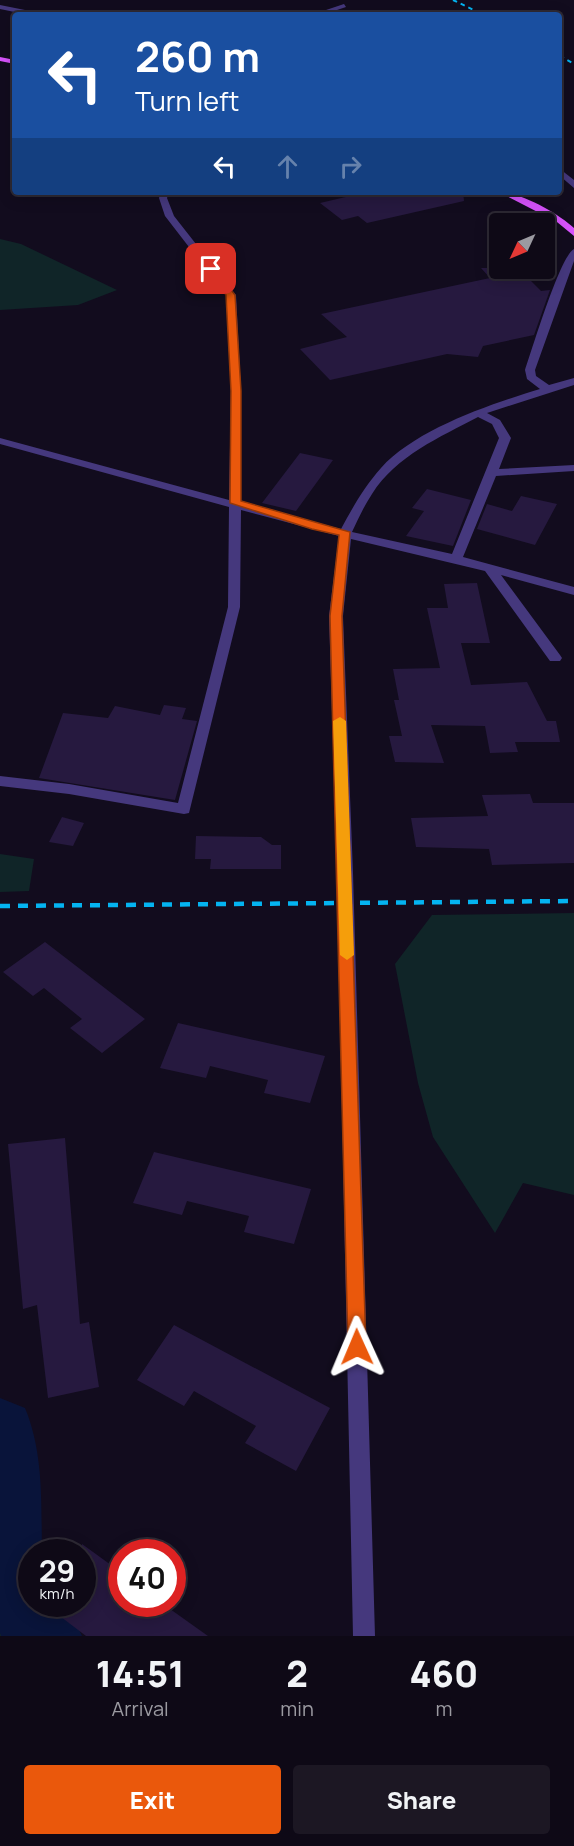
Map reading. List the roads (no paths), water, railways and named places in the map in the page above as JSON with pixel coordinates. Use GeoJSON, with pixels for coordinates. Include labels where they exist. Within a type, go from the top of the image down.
{"type":"FeatureCollection","features":[{"type":"Feature","properties":{"kind":"main road"},"geometry":{"type":"LineString","coordinates":[[508,195],[560,220],[574,233]]}},
{"type":"Feature","properties":{"kind":"street"},"geometry":{"type":"LineString","coordinates":[[324,12],[346,5]]}},
{"type":"Feature","properties":{"kind":"street"},"geometry":{"type":"LineString","coordinates":[[0,7],[25,12]]}},
{"type":"Feature","properties":{"kind":"street"},"geometry":{"type":"LineString","coordinates":[[562,173],[574,185]]}},
{"type":"Feature","properties":{"kind":"street"},"geometry":{"type":"LineString","coordinates":[[0,781],[69,789],[184,809],[234,607],[236,391],[231,295],[170,216],[164,195]]}},
{"type":"Feature","properties":{"kind":"street"},"geometry":{"type":"LineString","coordinates":[[547,389],[531,377],[530,370],[564,271],[574,252]]}},
{"type":"Feature","properties":{"kind":"street"},"geometry":{"type":"LineString","coordinates":[[364,1636],[345,873],[336,616],[345,532],[367,492],[387,468],[416,446],[478,412],[574,381]]}},
{"type":"Feature","properties":{"kind":"street"},"geometry":{"type":"LineString","coordinates":[[456,559],[505,438],[496,422],[478,412]]}},
{"type":"Feature","properties":{"kind":"street"},"geometry":{"type":"LineString","coordinates":[[0,441],[235,503],[316,527],[456,559],[574,591]]}},
{"type":"Feature","properties":{"kind":"street"},"geometry":{"type":"LineString","coordinates":[[492,473],[574,468]]}},
{"type":"Feature","properties":{"kind":"street"},"geometry":{"type":"LineString","coordinates":[[490,569],[555,658]]}},
{"type":"Feature","properties":{"kind":"waterway"},"geometry":{"type":"LineString","coordinates":[[0,1432],[5,1472],[5,1564],[44,1636]]}},
{"type":"Feature","properties":{"kind":"railway"},"geometry":{"type":"LineString","coordinates":[[453,0],[478,12]]}},
{"type":"Feature","properties":{"kind":"railway"},"geometry":{"type":"LineString","coordinates":[[562,57],[574,64]]}},
{"type":"Feature","properties":{"kind":"railway"},"geometry":{"type":"LineString","coordinates":[[0,906],[574,901]]}}]}
